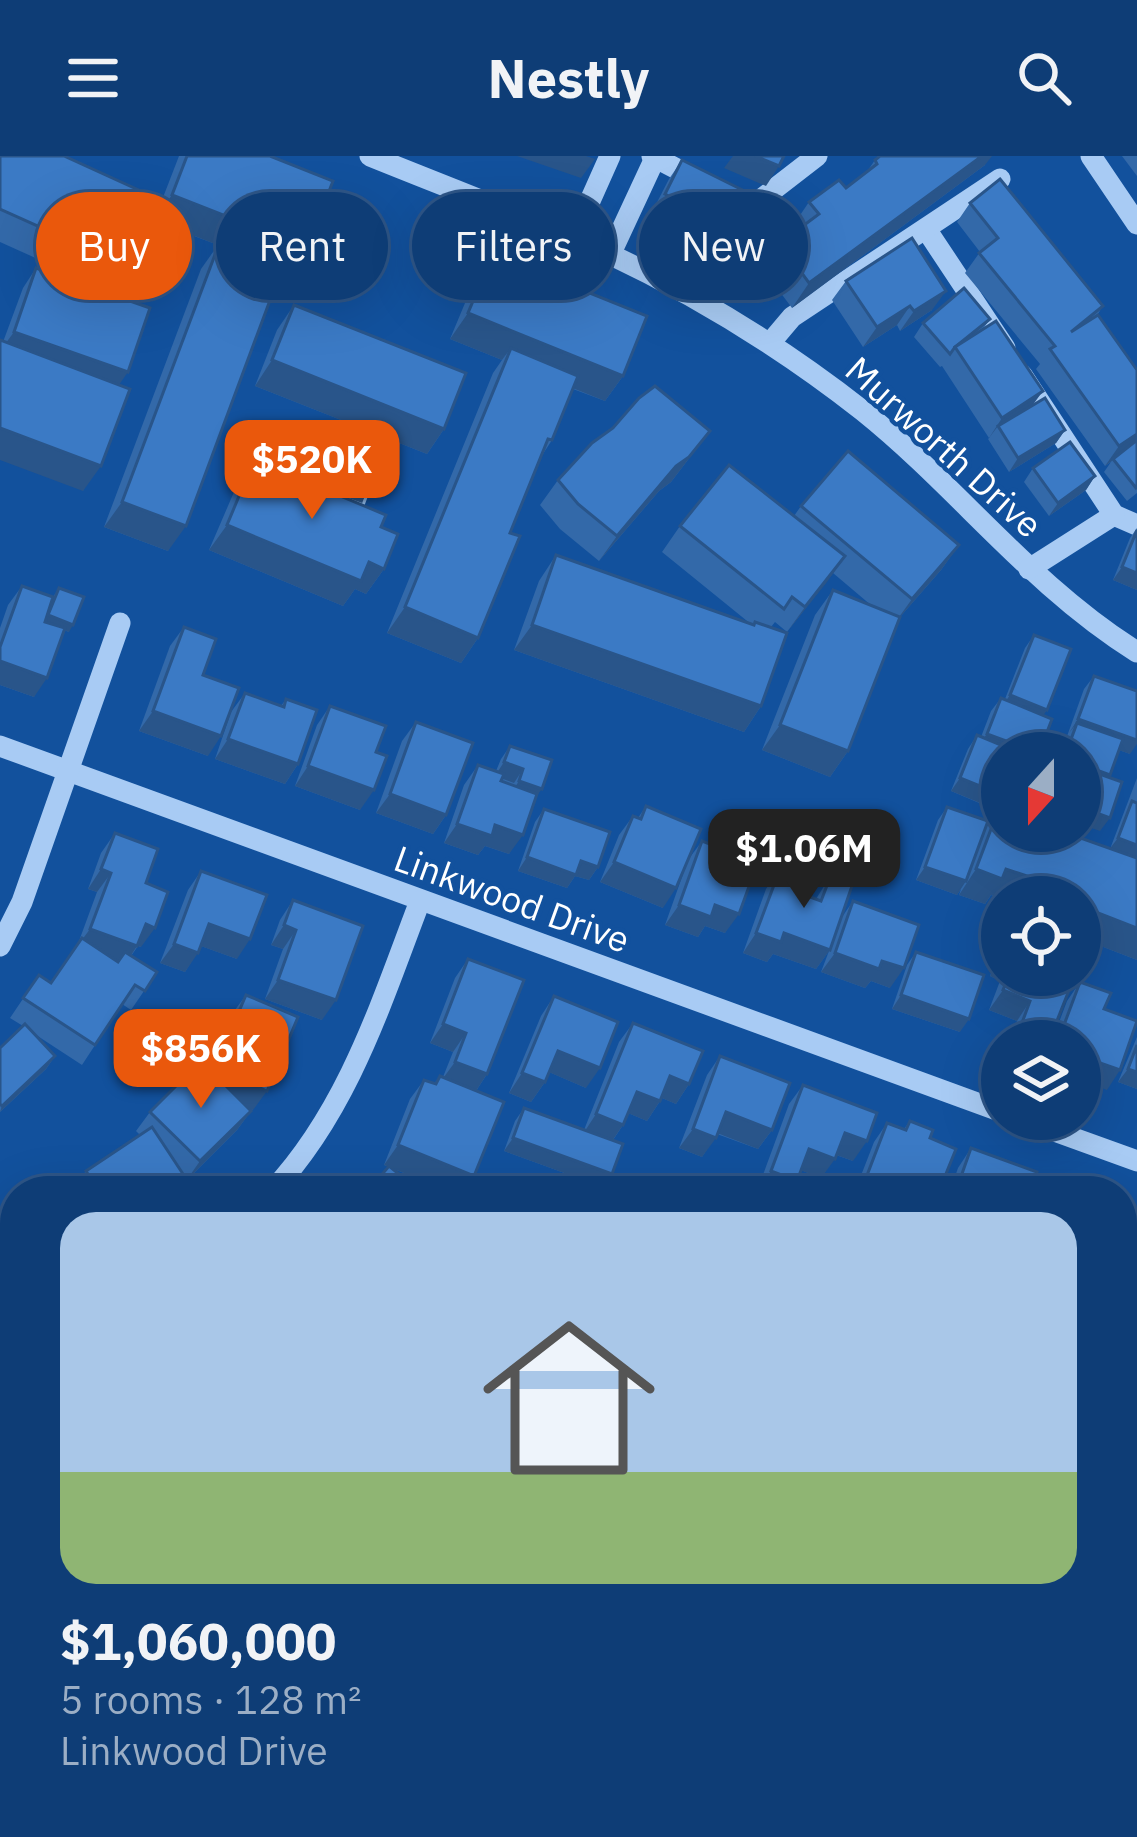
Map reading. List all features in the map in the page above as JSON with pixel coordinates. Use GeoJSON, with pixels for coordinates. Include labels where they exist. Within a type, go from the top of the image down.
{"type":"FeatureCollection","features":[{"type":"Feature","properties":{"kind":"street","name":"Murworth Drive"},"geometry":{"type":"LineString","coordinates":[[370,156],[458,192]]}},
{"type":"Feature","properties":{"kind":"street"},"geometry":{"type":"LineString","coordinates":[[594,192],[610,156]]}},
{"type":"Feature","properties":{"kind":"street"},"geometry":{"type":"LineString","coordinates":[[615,244],[654,156],[751,207],[817,156]]}},
{"type":"Feature","properties":{"kind":"street"},"geometry":{"type":"LineString","coordinates":[[1091,156],[1137,224]]}},
{"type":"Feature","properties":{"kind":"street"},"geometry":{"type":"LineString","coordinates":[[770,343],[792,317],[1000,179]]}},
{"type":"Feature","properties":{"kind":"street"},"geometry":{"type":"LineString","coordinates":[[926,229],[1114,515],[1137,525]]}},
{"type":"Feature","properties":{"kind":"street","name":"Murworth Drive"},"geometry":{"type":"LineString","coordinates":[[615,258],[770,343],[867,415],[1029,569],[1104,632],[1137,652]]}},
{"type":"Feature","properties":{"kind":"street"},"geometry":{"type":"LineString","coordinates":[[1029,569],[1114,515]]}},
{"type":"Feature","properties":{"kind":"street"},"geometry":{"type":"LineString","coordinates":[[0,946],[22,902],[120,623]]}},
{"type":"Feature","properties":{"kind":"street","name":"Linkwood Drive"},"geometry":{"type":"LineString","coordinates":[[0,746],[981,1104]]}},
{"type":"Feature","properties":{"kind":"street"},"geometry":{"type":"LineString","coordinates":[[286,1176],[301,1160],[360,1056],[420,901]]}},
{"type":"Feature","properties":{"kind":"street"},"geometry":{"type":"LineString","coordinates":[[1079,1140],[1137,1161]]}},
{"type":"Feature","properties":{"kind":"water"},"geometry":{"type":"Polygon","coordinates":[[[316,448],[324,451],[323,456],[356,468],[356,455],[379,463],[363,505],[303,483],[316,448]]]}},
{"type":"Feature","properties":{"kind":"building"},"geometry":{"type":"Polygon","coordinates":[[[0,156],[64,156],[143,192],[36,192],[36,225],[0,209],[0,156]]]}},
{"type":"Feature","properties":{"kind":"building"},"geometry":{"type":"Polygon","coordinates":[[[187,156],[270,156],[333,181],[329,192],[216,192],[216,212],[192,203],[192,192],[173,192],[187,156]]]}},
{"type":"Feature","properties":{"kind":"building"},"geometry":{"type":"Polygon","coordinates":[[[755,156],[784,156],[779,166],[755,156]]]}},
{"type":"Feature","properties":{"kind":"building"},"geometry":{"type":"Polygon","coordinates":[[[880,156],[982,156],[809,283],[808,222],[819,214],[809,202],[839,180],[846,188],[877,164],[880,156]]]}},
{"type":"Feature","properties":{"kind":"building"},"geometry":{"type":"Polygon","coordinates":[[[682,160],[747,192],[666,192],[682,160]]]}},
{"type":"Feature","properties":{"kind":"building"},"geometry":{"type":"Polygon","coordinates":[[[1000,179],[1103,306],[1071,332],[1098,315],[1137,370],[1137,434],[1119,446],[1050,349],[1055,346],[979,253],[998,238],[970,203],[1000,179]]]}},
{"type":"Feature","properties":{"kind":"building"},"geometry":{"type":"Polygon","coordinates":[[[912,238],[946,291],[877,327],[846,281],[912,238]]]}},
{"type":"Feature","properties":{"kind":"building"},"geometry":{"type":"Polygon","coordinates":[[[216,252],[216,300],[270,300],[186,526],[122,502],[216,252]]]}},
{"type":"Feature","properties":{"kind":"building"},"geometry":{"type":"Polygon","coordinates":[[[36,268],[36,300],[127,300],[150,308],[128,372],[14,332],[36,268]]]}},
{"type":"Feature","properties":{"kind":"building"},"geometry":{"type":"Polygon","coordinates":[[[964,288],[990,319],[950,354],[923,323],[964,288]]]}},
{"type":"Feature","properties":{"kind":"building"},"geometry":{"type":"Polygon","coordinates":[[[474,300],[607,300],[647,316],[623,376],[468,313],[474,300]]]}},
{"type":"Feature","properties":{"kind":"building"},"geometry":{"type":"Polygon","coordinates":[[[294,305],[466,373],[444,429],[272,360],[294,305]]]}},
{"type":"Feature","properties":{"kind":"building"},"geometry":{"type":"Polygon","coordinates":[[[996,321],[1043,391],[1002,418],[955,347],[996,321]]]}},
{"type":"Feature","properties":{"kind":"building"},"geometry":{"type":"Polygon","coordinates":[[[0,340],[130,389],[101,466],[0,428],[0,340]]]}},
{"type":"Feature","properties":{"kind":"building"},"geometry":{"type":"Polygon","coordinates":[[[511,348],[578,376],[510,533],[520,536],[478,638],[405,607],[511,348]]]}},
{"type":"Feature","properties":{"kind":"building"},"geometry":{"type":"Polygon","coordinates":[[[655,386],[710,431],[617,536],[578,504],[558,480],[655,386]]]}},
{"type":"Feature","properties":{"kind":"building"},"geometry":{"type":"Polygon","coordinates":[[[1045,398],[1065,430],[1018,458],[998,426],[1045,398]]]}},
{"type":"Feature","properties":{"kind":"building"},"geometry":{"type":"Polygon","coordinates":[[[1137,440],[1137,487],[1136,488],[1113,459],[1137,440]]]}},
{"type":"Feature","properties":{"kind":"building"},"geometry":{"type":"Polygon","coordinates":[[[1070,442],[1095,476],[1058,503],[1033,468],[1070,442]]]}},
{"type":"Feature","properties":{"kind":"building"},"geometry":{"type":"Polygon","coordinates":[[[848,451],[959,545],[912,599],[801,506],[848,451]]]}},
{"type":"Feature","properties":{"kind":"building"},"geometry":{"type":"Polygon","coordinates":[[[254,460],[386,515],[381,527],[398,534],[384,569],[369,562],[361,581],[227,525],[254,460]]]}},
{"type":"Feature","properties":{"kind":"building"},"geometry":{"type":"Polygon","coordinates":[[[729,465],[845,556],[805,607],[792,597],[784,609],[680,526],[729,465]]]}},
{"type":"Feature","properties":{"kind":"building"},"geometry":{"type":"Polygon","coordinates":[[[1137,530],[1137,573],[1122,567],[1137,530]]]}},
{"type":"Feature","properties":{"kind":"building"},"geometry":{"type":"Polygon","coordinates":[[[556,555],[787,633],[761,706],[532,625],[556,555]]]}},
{"type":"Feature","properties":{"kind":"building"},"geometry":{"type":"Polygon","coordinates":[[[22,586],[53,597],[45,622],[65,628],[47,678],[0,661],[0,647],[22,586]]]}},
{"type":"Feature","properties":{"kind":"building"},"geometry":{"type":"Polygon","coordinates":[[[59,588],[84,597],[73,625],[48,615],[59,588]]]}},
{"type":"Feature","properties":{"kind":"building"},"geometry":{"type":"Polygon","coordinates":[[[833,590],[900,617],[848,751],[780,725],[833,590]]]}},
{"type":"Feature","properties":{"kind":"building"},"geometry":{"type":"Polygon","coordinates":[[[184,627],[216,639],[203,675],[239,688],[221,736],[153,711],[184,627]]]}},
{"type":"Feature","properties":{"kind":"building"},"geometry":{"type":"Polygon","coordinates":[[[1034,635],[1071,649],[1047,710],[1010,695],[1034,635]]]}},
{"type":"Feature","properties":{"kind":"building"},"geometry":{"type":"Polygon","coordinates":[[[1094,676],[1137,691],[1137,740],[1078,719],[1094,676]]]}},
{"type":"Feature","properties":{"kind":"building"},"geometry":{"type":"Polygon","coordinates":[[[245,693],[284,707],[286,699],[317,710],[298,764],[228,739],[245,693]]]}},
{"type":"Feature","properties":{"kind":"building"},"geometry":{"type":"Polygon","coordinates":[[[1001,698],[1052,719],[1047,732],[988,732],[1001,698]]]}},
{"type":"Feature","properties":{"kind":"building"},"geometry":{"type":"Polygon","coordinates":[[[330,706],[386,726],[376,752],[387,756],[374,790],[308,766],[330,706]]]}},
{"type":"Feature","properties":{"kind":"building"},"geometry":{"type":"Polygon","coordinates":[[[416,722],[473,743],[446,815],[390,794],[416,722]]]}},
{"type":"Feature","properties":{"kind":"building"},"geometry":{"type":"Polygon","coordinates":[[[1077,723],[1123,739],[1110,775],[1101,772],[1101,732],[1074,732],[1077,723]]]}},
{"type":"Feature","properties":{"kind":"building"},"geometry":{"type":"Polygon","coordinates":[[[977,735],[981,737],[981,786],[960,778],[977,735]]]}},
{"type":"Feature","properties":{"kind":"building"},"geometry":{"type":"Polygon","coordinates":[[[510,746],[552,760],[542,789],[519,781],[523,769],[504,762],[510,746]]]}},
{"type":"Feature","properties":{"kind":"building"},"geometry":{"type":"Polygon","coordinates":[[[478,765],[504,774],[501,781],[537,794],[523,835],[495,825],[492,836],[457,824],[478,765]]]}},
{"type":"Feature","properties":{"kind":"building"},"geometry":{"type":"Polygon","coordinates":[[[1101,774],[1122,782],[1110,818],[1101,815],[1101,774]]]}},
{"type":"Feature","properties":{"kind":"building"},"geometry":{"type":"Polygon","coordinates":[[[1132,801],[1137,803],[1137,845],[1118,838],[1132,801]]]}},
{"type":"Feature","properties":{"kind":"building"},"geometry":{"type":"Polygon","coordinates":[[[646,806],[701,829],[676,888],[614,862],[633,816],[641,819],[646,806]]]}},
{"type":"Feature","properties":{"kind":"building"},"geometry":{"type":"Polygon","coordinates":[[[947,807],[981,819],[981,840],[966,881],[925,867],[947,807]]]}},
{"type":"Feature","properties":{"kind":"building"},"geometry":{"type":"Polygon","coordinates":[[[544,809],[610,832],[598,867],[581,861],[576,875],[527,857],[544,809]]]}},
{"type":"Feature","properties":{"kind":"building"},"geometry":{"type":"Polygon","coordinates":[[[115,833],[158,849],[146,883],[168,892],[155,928],[146,924],[137,946],[90,929],[111,873],[101,869],[115,833]]]}},
{"type":"Feature","properties":{"kind":"building"},"geometry":{"type":"Polygon","coordinates":[[[702,841],[726,850],[722,859],[755,870],[739,914],[715,905],[711,917],[679,905],[702,841]]]}},
{"type":"Feature","properties":{"kind":"building"},"geometry":{"type":"Polygon","coordinates":[[[749,841],[775,852],[765,875],[739,865],[749,841]]]}},
{"type":"Feature","properties":{"kind":"building"},"geometry":{"type":"Polygon","coordinates":[[[1101,845],[1137,858],[1137,928],[1101,914],[1101,876],[1027,876],[1006,869],[1003,876],[994,876],[976,869],[982,852],[1101,852],[1101,845]]]}},
{"type":"Feature","properties":{"kind":"building"},"geometry":{"type":"Polygon","coordinates":[[[780,869],[807,879],[802,894],[821,901],[831,875],[853,883],[830,950],[784,933],[781,942],[756,933],[780,869]]]}},
{"type":"Feature","properties":{"kind":"building"},"geometry":{"type":"Polygon","coordinates":[[[201,871],[267,895],[250,939],[209,924],[198,953],[174,944],[201,871]]]}},
{"type":"Feature","properties":{"kind":"building"},"geometry":{"type":"Polygon","coordinates":[[[293,900],[363,926],[336,1000],[278,980],[296,930],[284,925],[293,900]]]}},
{"type":"Feature","properties":{"kind":"building"},"geometry":{"type":"Polygon","coordinates":[[[853,901],[919,925],[904,968],[882,961],[879,969],[835,953],[853,901]]]}},
{"type":"Feature","properties":{"kind":"building"},"geometry":{"type":"Polygon","coordinates":[[[82,938],[118,962],[125,952],[157,972],[145,991],[135,985],[95,1045],[23,998],[39,975],[51,983],[82,938]]]}},
{"type":"Feature","properties":{"kind":"building"},"geometry":{"type":"Polygon","coordinates":[[[916,952],[981,974],[969,1019],[901,995],[916,952]]]}},
{"type":"Feature","properties":{"kind":"building"},"geometry":{"type":"Polygon","coordinates":[[[468,959],[524,980],[487,1074],[455,1062],[466,1033],[443,1024],[468,959]]]}},
{"type":"Feature","properties":{"kind":"building"},"geometry":{"type":"Polygon","coordinates":[[[1101,989],[1111,993],[1104,1009],[1137,1021],[1120,1070],[1101,1063],[1101,1020],[1066,1020],[1075,996],[1101,996],[1101,989]]]}},
{"type":"Feature","properties":{"kind":"building"},"geometry":{"type":"Polygon","coordinates":[[[246,995],[298,1017],[267,1091],[224,1072],[234,1047],[225,1044],[246,995]]]}},
{"type":"Feature","properties":{"kind":"building"},"geometry":{"type":"Polygon","coordinates":[[[554,996],[618,1022],[600,1068],[558,1051],[545,1082],[522,1073],[554,996]]]}},
{"type":"Feature","properties":{"kind":"building"},"geometry":{"type":"Polygon","coordinates":[[[1018,996],[1067,996],[1057,1020],[1023,1020],[1030,1001],[1018,996]]]}},
{"type":"Feature","properties":{"kind":"building"},"geometry":{"type":"Polygon","coordinates":[[[633,1023],[703,1051],[689,1084],[670,1076],[660,1101],[637,1092],[623,1125],[596,1114],[633,1023]]]}},
{"type":"Feature","properties":{"kind":"building"},"geometry":{"type":"Polygon","coordinates":[[[25,1024],[55,1056],[2,1106],[0,1048],[25,1024]]]}},
{"type":"Feature","properties":{"kind":"building"},"geometry":{"type":"Polygon","coordinates":[[[1137,1045],[1137,1072],[1128,1069],[1137,1045]]]}},
{"type":"Feature","properties":{"kind":"building"},"geometry":{"type":"Polygon","coordinates":[[[720,1056],[790,1083],[772,1130],[726,1112],[716,1138],[693,1129],[720,1056]]]}},
{"type":"Feature","properties":{"kind":"building"},"geometry":{"type":"Polygon","coordinates":[[[201,1061],[251,1111],[200,1161],[150,1112],[201,1061]]]}},
{"type":"Feature","properties":{"kind":"building"},"geometry":{"type":"Polygon","coordinates":[[[440,1076],[504,1102],[474,1176],[398,1145],[424,1080],[436,1084],[440,1076]]]}},
{"type":"Feature","properties":{"kind":"building"},"geometry":{"type":"Polygon","coordinates":[[[803,1085],[877,1113],[867,1141],[845,1133],[835,1159],[809,1149],[799,1176],[771,1171],[803,1085]]]}},
{"type":"Feature","properties":{"kind":"building"},"geometry":{"type":"Polygon","coordinates":[[[524,1108],[623,1144],[612,1174],[513,1138],[524,1108]]]}},
{"type":"Feature","properties":{"kind":"building"},"geometry":{"type":"Polygon","coordinates":[[[910,1121],[933,1130],[930,1138],[956,1149],[945,1176],[867,1176],[887,1123],[906,1130],[910,1121]]]}},
{"type":"Feature","properties":{"kind":"building"},"geometry":{"type":"Polygon","coordinates":[[[152,1127],[184,1176],[89,1176],[86,1171],[152,1127]]]}},
{"type":"Feature","properties":{"kind":"building"},"geometry":{"type":"Polygon","coordinates":[[[971,1148],[1037,1172],[1036,1176],[961,1176],[971,1148]]]}},
{"type":"Feature","properties":{"kind":"building"},"geometry":{"type":"Polygon","coordinates":[[[389,1166],[401,1176],[381,1176],[389,1166]]]}}]}
